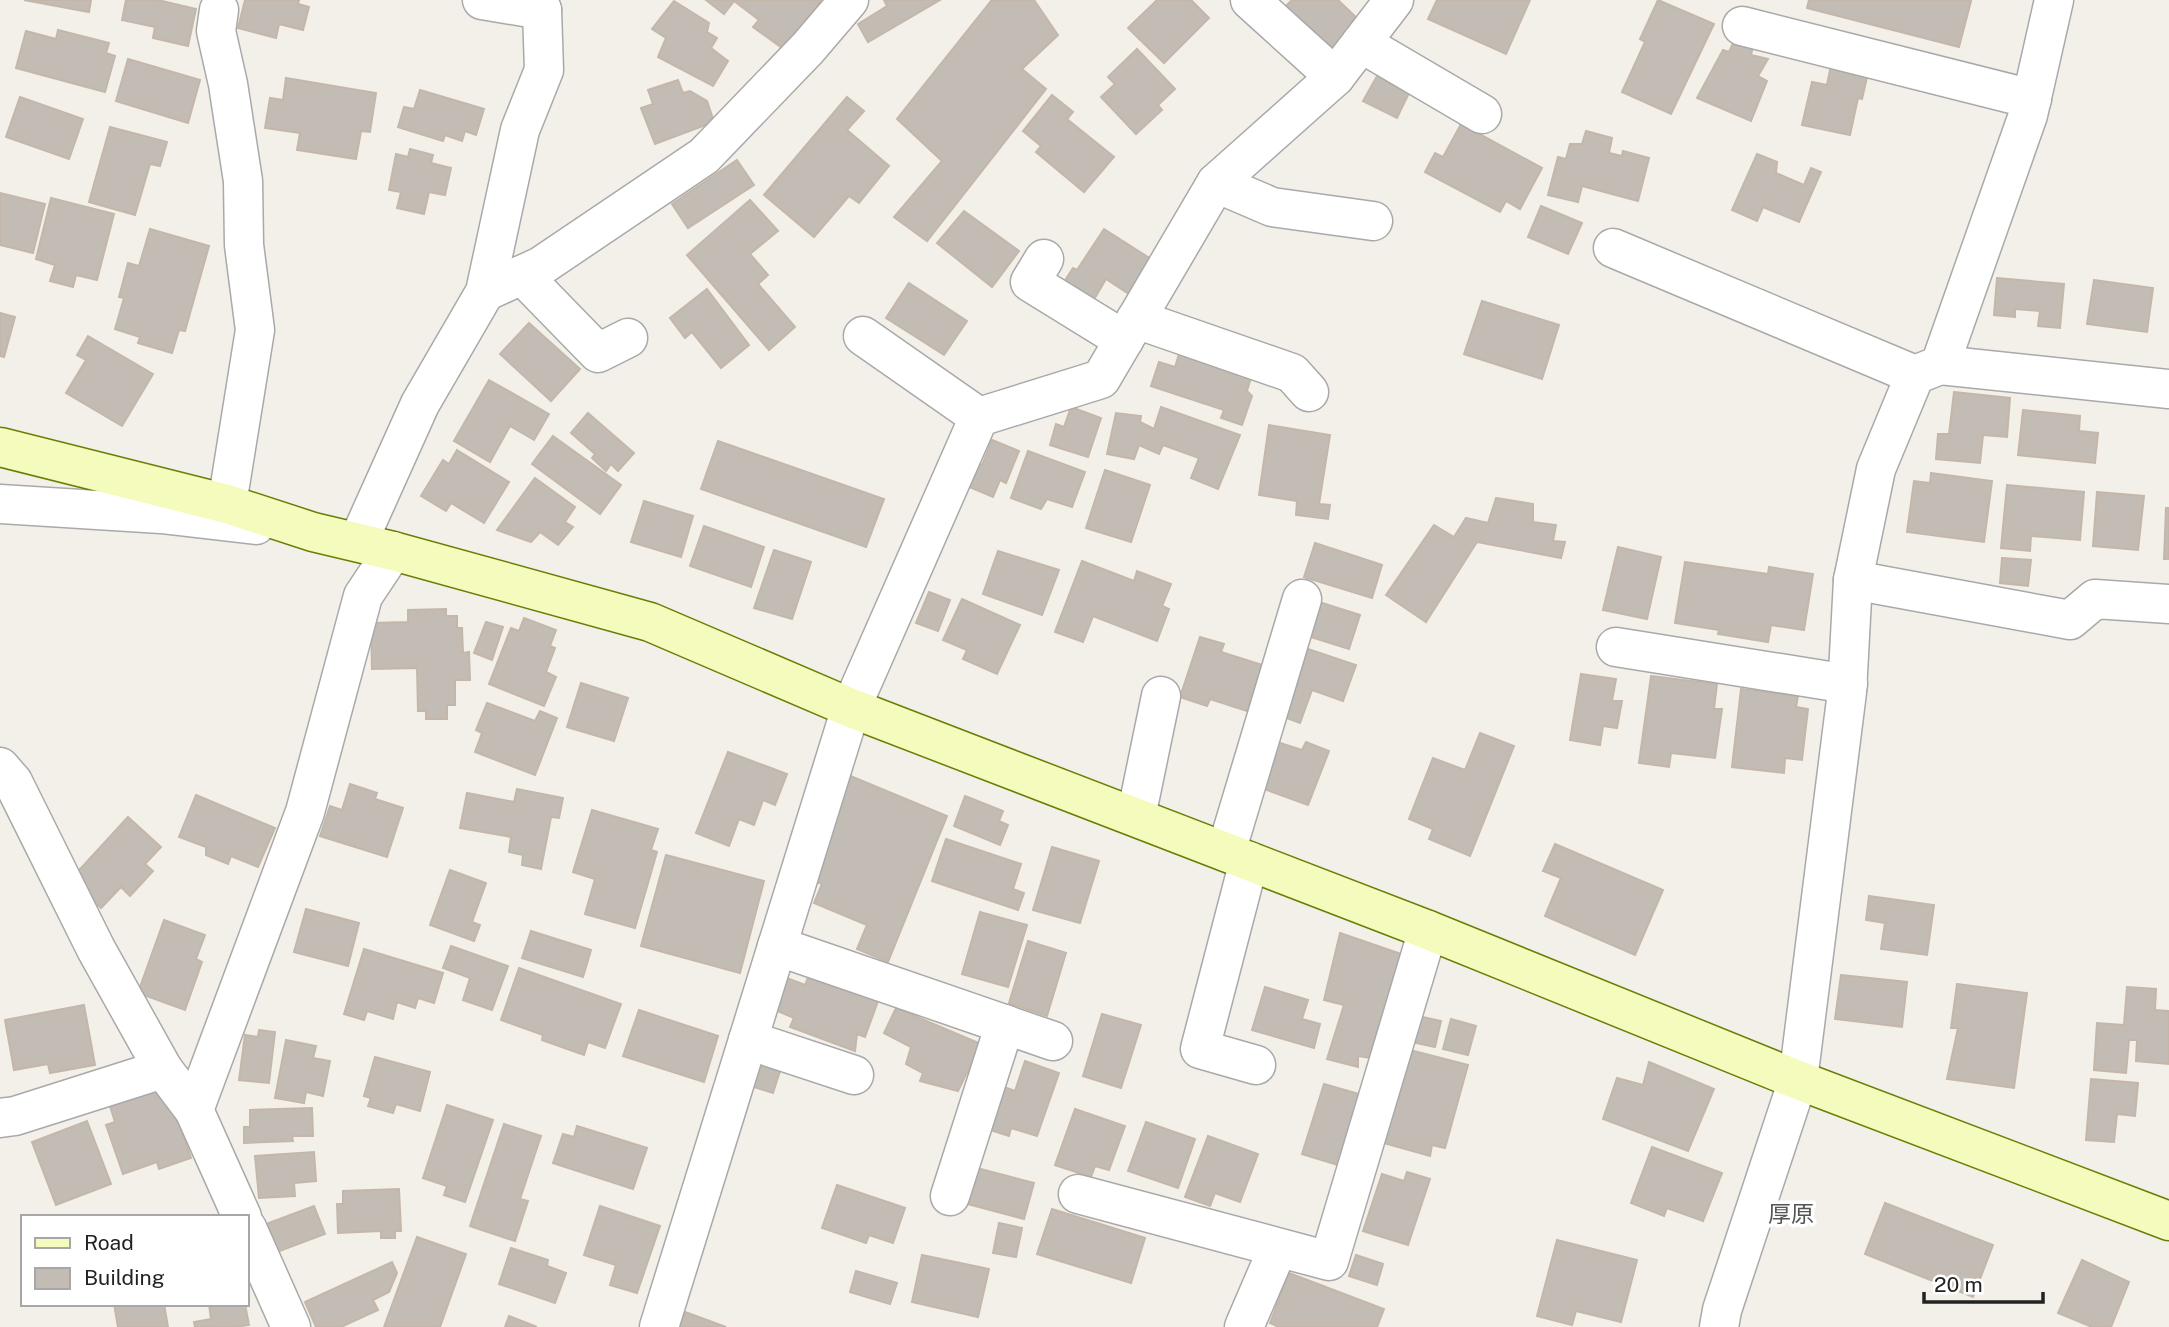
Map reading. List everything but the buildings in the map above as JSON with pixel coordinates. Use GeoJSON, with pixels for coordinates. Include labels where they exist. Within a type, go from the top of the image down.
{"type":"FeatureCollection","features":[{"type":"Feature","properties":{"kind":"street"},"geometry":{"type":"LineString","coordinates":[[194,1110],[304,811],[376,547],[419,404],[485,292],[520,130],[544,70],[540,5],[482,0]]}},
{"type":"Feature","properties":{"kind":"street"},"geometry":{"type":"LineString","coordinates":[[485,292],[541,266],[704,156],[808,48],[849,0]]}},
{"type":"Feature","properties":{"kind":"street"},"geometry":{"type":"LineString","coordinates":[[1250,0],[1335,77]]}},
{"type":"Feature","properties":{"kind":"street"},"geometry":{"type":"LineString","coordinates":[[659,1327],[851,708],[979,418],[1101,379],[1216,183],[1335,77],[1394,0]]}},
{"type":"Feature","properties":{"kind":"street"},"geometry":{"type":"LineString","coordinates":[[1719,1327],[1722,1310],[1798,1080],[1848,684],[1853,580],[1877,469],[1928,370],[2032,99],[2054,0]]}},
{"type":"Feature","properties":{"kind":"street"},"geometry":{"type":"LineString","coordinates":[[219,10],[216,32],[228,84],[243,181],[244,245],[255,330],[227,504]]}},
{"type":"Feature","properties":{"kind":"street"},"geometry":{"type":"LineString","coordinates":[[1742,26],[2032,99]]}},
{"type":"Feature","properties":{"kind":"street"},"geometry":{"type":"LineString","coordinates":[[1361,43],[1482,114]]}},
{"type":"Feature","properties":{"kind":"street"},"geometry":{"type":"LineString","coordinates":[[1216,183],[1272,207],[1373,222]]}},
{"type":"Feature","properties":{"kind":"street"},"geometry":{"type":"LineString","coordinates":[[1613,248],[1928,370],[2169,389]]}},
{"type":"Feature","properties":{"kind":"street"},"geometry":{"type":"LineString","coordinates":[[1044,259],[1030,282],[1130,330],[1292,373],[1309,393]]}},
{"type":"Feature","properties":{"kind":"street"},"geometry":{"type":"LineString","coordinates":[[522,275],[598,353],[628,338]]}},
{"type":"Feature","properties":{"kind":"street"},"geometry":{"type":"LineString","coordinates":[[863,336],[979,418]]}},
{"type":"Feature","properties":{"kind":"street"},"geometry":{"type":"LineString","coordinates":[[0,447],[227,504],[313,532],[650,622],[851,708],[1428,930],[1798,1080],[2169,1221]]}},
{"type":"Feature","properties":{"kind":"street"},"geometry":{"type":"LineString","coordinates":[[0,504],[161,514],[313,532]]}},
{"type":"Feature","properties":{"kind":"street"},"geometry":{"type":"LineString","coordinates":[[1853,580],[2070,620],[2095,599],[2169,604]]}},
{"type":"Feature","properties":{"kind":"street"},"geometry":{"type":"LineString","coordinates":[[1256,1065],[1200,1049],[1238,857],[1301,599]]}},
{"type":"Feature","properties":{"kind":"street"},"geometry":{"type":"LineString","coordinates":[[1616,647],[1848,684]]}},
{"type":"Feature","properties":{"kind":"street"},"geometry":{"type":"LineString","coordinates":[[1136,817],[1161,696]]}},
{"type":"Feature","properties":{"kind":"street"},"geometry":{"type":"LineString","coordinates":[[0,767],[13,782],[96,949],[163,1069],[194,1110],[241,1215]]}},
{"type":"Feature","properties":{"kind":"street"},"geometry":{"type":"LineString","coordinates":[[1078,1194],[1329,1261],[1428,930]]}},
{"type":"Feature","properties":{"kind":"street"},"geometry":{"type":"LineString","coordinates":[[777,946],[1053,1041]]}},
{"type":"Feature","properties":{"kind":"street"},"geometry":{"type":"LineString","coordinates":[[950,1196],[1005,1024]]}},
{"type":"Feature","properties":{"kind":"street"},"geometry":{"type":"LineString","coordinates":[[748,1040],[854,1075]]}},
{"type":"Feature","properties":{"kind":"street"},"geometry":{"type":"LineString","coordinates":[[0,1118],[15,1116],[163,1069]]}},
{"type":"Feature","properties":{"kind":"street"},"geometry":{"type":"LineString","coordinates":[[248,1230],[290,1327]]}},
{"type":"Feature","properties":{"kind":"street"},"geometry":{"type":"LineString","coordinates":[[1244,1327],[1278,1248]]}},
{"type":"Feature","properties":{"kind":"district","name":"厚原"},"geometry":{"type":"Point","coordinates":[1791,1214]}}]}
